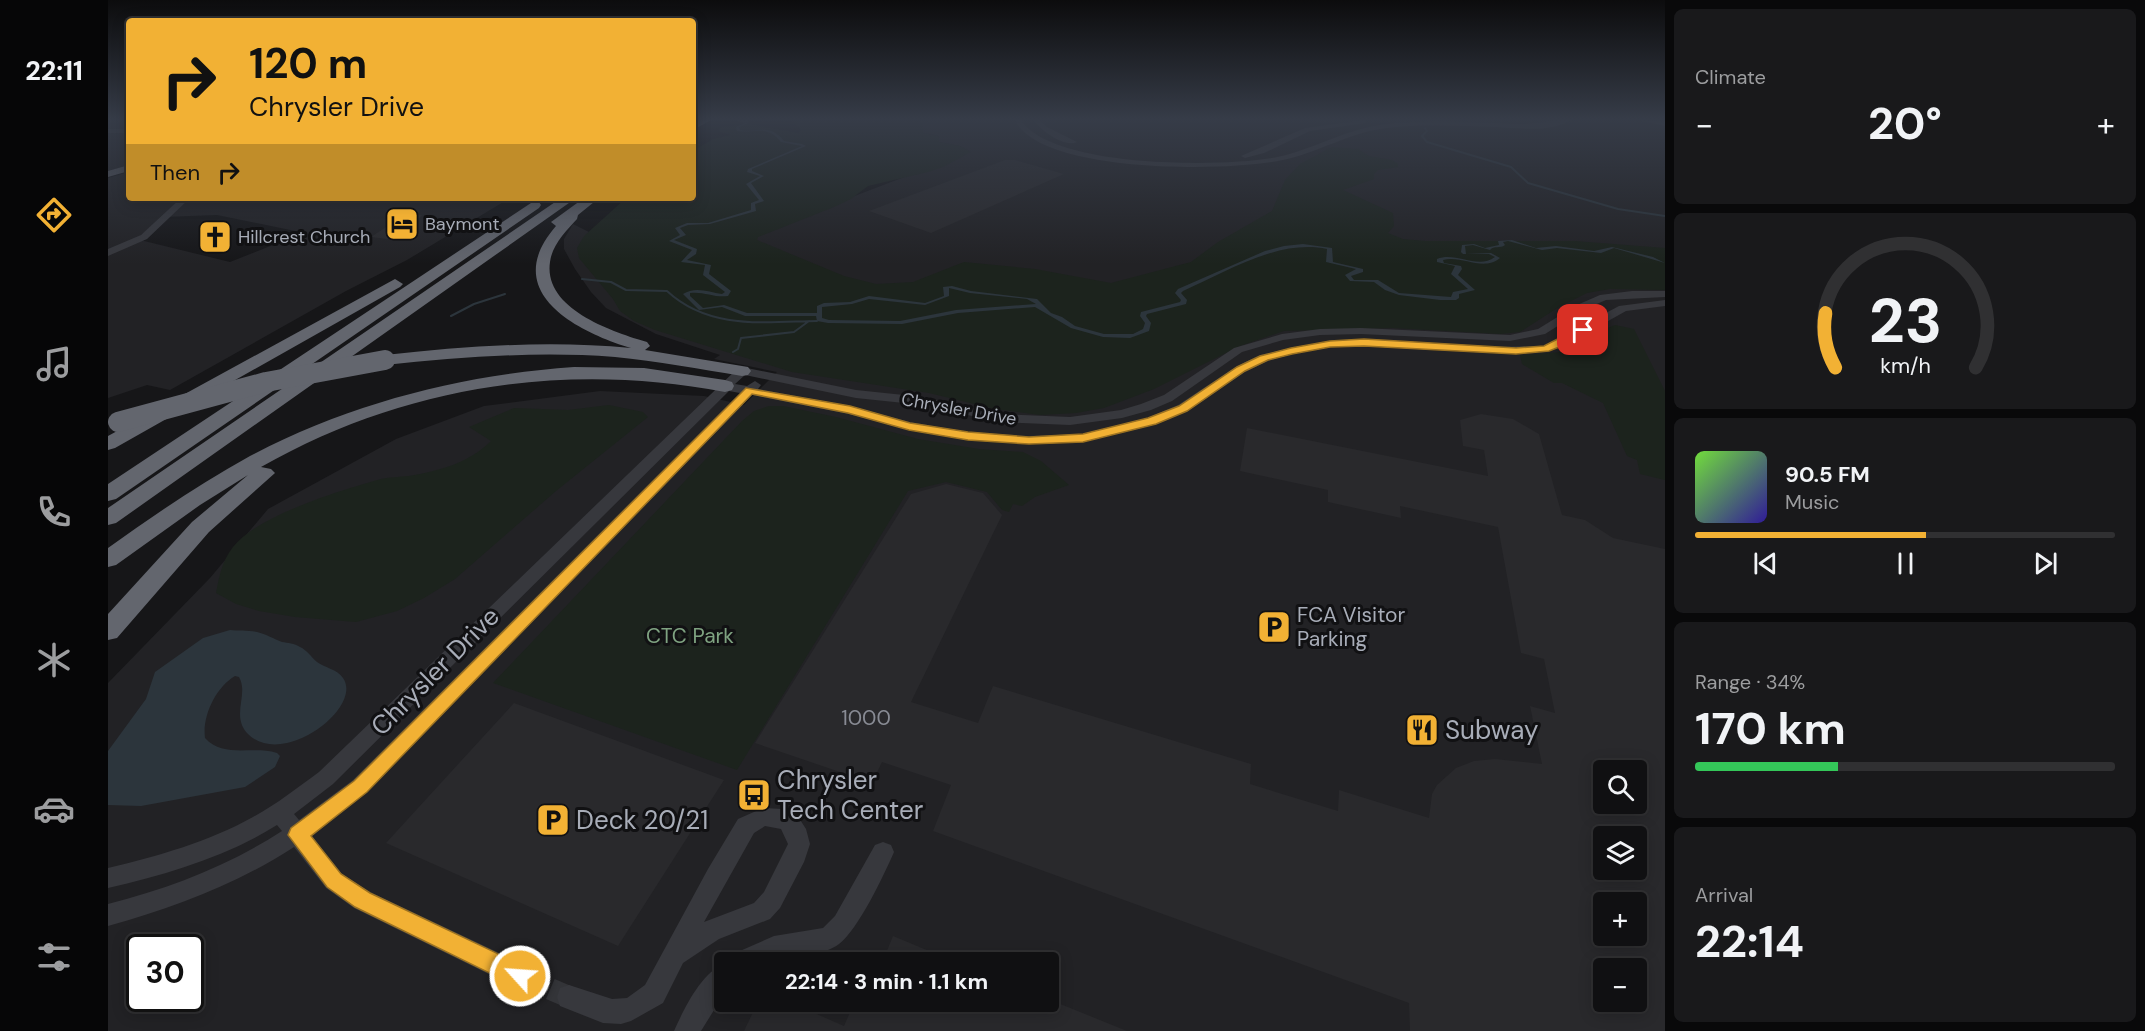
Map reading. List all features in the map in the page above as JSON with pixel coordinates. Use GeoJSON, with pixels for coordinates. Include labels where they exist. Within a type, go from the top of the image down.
{"type":"FeatureCollection","features":[{"type":"Feature","properties":{"kind":"highway"},"geometry":{"type":"LineString","coordinates":[[108,494],[329,346],[480,239],[539,201]]}},
{"type":"Feature","properties":{"kind":"highway"},"geometry":{"type":"LineString","coordinates":[[582,201],[556,230],[546,245],[541,260],[542,278],[551,296],[576,319],[618,339],[742,370]]}},
{"type":"Feature","properties":{"kind":"highway"},"geometry":{"type":"LineString","coordinates":[[108,518],[155,484],[211,459],[582,201]]}},
{"type":"Feature","properties":{"kind":"highway"},"geometry":{"type":"LineString","coordinates":[[108,444],[480,239]]}},
{"type":"Feature","properties":{"kind":"highway"},"geometry":{"type":"LineString","coordinates":[[113,424],[266,382],[385,360],[483,351],[552,350],[642,355],[742,370]]}},
{"type":"Feature","properties":{"kind":"highway"},"geometry":{"type":"LineString","coordinates":[[108,559],[193,501],[278,450],[328,427],[434,393],[491,381],[571,372],[656,374],[725,386]]}},
{"type":"Feature","properties":{"kind":"highway"},"geometry":{"type":"LineString","coordinates":[[108,631],[170,559],[240,490],[276,464],[395,405]]}},
{"type":"Feature","properties":{"kind":"main road"},"geometry":{"type":"LineString","coordinates":[[108,174],[126,169]]}},
{"type":"Feature","properties":{"kind":"street"},"geometry":{"type":"LineString","coordinates":[[108,253],[144,237],[183,201]]}},
{"type":"Feature","properties":{"kind":"street","name":"Chrysler Drive"},"geometry":{"type":"LineString","coordinates":[[108,878],[158,867],[213,848],[280,812],[326,778],[742,370],[856,394],[923,401],[999,418],[1070,421],[1122,414],[1146,407],[1168,398],[1238,350],[1282,338],[1320,332],[1361,331],[1510,338],[1541,332],[1581,306],[1604,297],[1665,294]]}},
{"type":"Feature","properties":{"kind":"street","name":"Chrysler Drive"},"geometry":{"type":"LineString","coordinates":[[725,386],[850,410],[909,426],[968,436],[1029,441],[1083,438],[1152,421],[1183,408],[1241,369],[1264,358],[1291,351],[1330,344],[1364,342],[1496,350],[1546,349],[1563,342],[1623,308],[1665,303]]}},
{"type":"Feature","properties":{"kind":"street","name":"Chrysler Drive"},"geometry":{"type":"LineString","coordinates":[[108,915],[173,897],[221,878],[298,835],[360,786],[764,375]]}},
{"type":"Feature","properties":{"kind":"street"},"geometry":{"type":"LineString","coordinates":[[280,812],[334,881],[362,900],[520,976]]}},
{"type":"Feature","properties":{"kind":"street"},"geometry":{"type":"LineString","coordinates":[[569,997],[604,1012],[629,1010],[654,994],[716,876],[746,826],[763,817],[782,818],[789,822],[798,836],[799,844],[796,855],[772,900],[762,910],[711,931],[676,954]]}},
{"type":"Feature","properties":{"kind":"street"},"geometry":{"type":"LineString","coordinates":[[765,952],[774,948],[820,941],[837,931],[883,852]]}},
{"type":"Feature","properties":{"kind":"street"},"geometry":{"type":"LineString","coordinates":[[687,1031],[714,987]]}},
{"type":"Feature","properties":{"kind":"shaded area"},"geometry":{"type":"Polygon","coordinates":[[[108,168],[122,168],[108,172],[108,168]]]}},
{"type":"Feature","properties":{"kind":"shaded area"},"geometry":{"type":"Polygon","coordinates":[[[754,168],[752,171],[764,176],[751,183],[764,201],[755,204],[756,211],[710,224],[688,225],[680,228],[686,235],[674,240],[697,249],[696,254],[687,260],[711,265],[709,274],[731,291],[728,296],[690,293],[690,296],[703,308],[724,305],[747,313],[817,313],[817,306],[824,303],[850,302],[869,296],[925,303],[944,296],[943,287],[952,286],[971,291],[1037,299],[1051,313],[1075,326],[1104,334],[1133,334],[1143,329],[1145,323],[1140,316],[1141,312],[1180,302],[1181,300],[1175,293],[1178,289],[1265,251],[1284,246],[1303,244],[1332,248],[1333,262],[1363,269],[1363,272],[1351,276],[1354,280],[1378,280],[1399,293],[1451,297],[1453,292],[1468,289],[1451,274],[1455,266],[1437,262],[1437,259],[1452,257],[1481,262],[1495,257],[1489,254],[1466,254],[1491,253],[1500,258],[1487,264],[1443,260],[1444,263],[1461,266],[1462,269],[1458,275],[1475,290],[1459,294],[1456,300],[1440,300],[1399,295],[1385,290],[1374,282],[1350,281],[1345,275],[1356,269],[1326,262],[1327,249],[1309,247],[1290,249],[1235,266],[1183,291],[1181,293],[1187,300],[1186,304],[1147,314],[1151,323],[1149,331],[1130,338],[1103,337],[1071,328],[1035,307],[958,313],[902,324],[828,323],[817,321],[816,316],[745,316],[722,307],[699,310],[683,294],[697,290],[722,294],[725,292],[703,275],[705,265],[681,262],[692,250],[669,241],[680,235],[675,228],[687,223],[708,223],[751,210],[751,203],[759,200],[746,184],[760,176],[747,172],[748,169],[754,168]],[[949,288],[949,296],[925,305],[869,299],[852,304],[822,307],[822,318],[900,321],[956,310],[1036,304],[1027,299],[970,293],[949,288]]]}},
{"type":"Feature","properties":{"kind":"shaded area"},"geometry":{"type":"Polygon","coordinates":[[[928,168],[1665,168],[1665,1031],[108,1031],[108,683],[210,578],[268,509],[396,439],[484,406],[600,391],[704,396],[744,405],[777,372],[714,359],[720,355],[656,334],[606,308],[575,269],[564,249],[564,239],[573,224],[607,241],[744,238],[928,168]]]}},
{"type":"Feature","properties":{"kind":"shaded area"},"geometry":{"type":"Polygon","coordinates":[[[126,173],[126,201],[505,201],[407,260],[346,291],[170,390],[147,385],[108,398],[108,178],[126,173]],[[217,215],[164,217],[136,239],[230,262],[303,233],[217,215]]]}},
{"type":"Feature","properties":{"kind":"shaded area"},"geometry":{"type":"Polygon","coordinates":[[[1512,240],[1536,248],[1556,246],[1594,251],[1612,247],[1653,257],[1665,263],[1614,248],[1601,253],[1557,248],[1542,250],[1508,241],[1503,242],[1505,245],[1503,246],[1490,250],[1473,245],[1465,246],[1466,254],[1463,254],[1462,245],[1474,244],[1485,248],[1499,245],[1498,241],[1512,240]]]}},
{"type":"Feature","properties":{"kind":"shaded area"},"geometry":{"type":"Polygon","coordinates":[[[230,630],[257,632],[302,648],[317,662],[343,678],[346,690],[342,704],[316,731],[298,740],[279,744],[262,742],[247,733],[242,726],[240,712],[242,684],[239,677],[235,676],[222,687],[212,703],[206,721],[205,738],[221,748],[230,750],[277,753],[280,756],[275,767],[245,787],[141,806],[108,805],[108,751],[146,699],[155,672],[203,638],[230,630]]]}},
{"type":"Feature","properties":{"kind":"green space"},"geometry":{"type":"Polygon","coordinates":[[[696,168],[940,168],[868,186],[851,199],[758,237],[757,240],[844,276],[876,284],[913,282],[964,262],[1035,269],[1111,283],[1191,262],[1218,242],[1272,211],[1285,180],[1296,168],[1391,168],[1378,170],[1374,174],[1374,179],[1343,190],[1393,213],[1394,226],[1388,233],[1403,239],[1425,241],[1575,241],[1665,248],[1665,290],[1610,289],[1587,293],[1559,307],[1520,332],[1500,334],[1393,328],[1284,331],[1240,346],[1154,389],[1104,408],[1076,413],[1040,415],[995,409],[929,393],[792,372],[655,330],[634,321],[620,311],[613,299],[579,258],[577,248],[584,236],[623,201],[696,201],[696,168]]]}},
{"type":"Feature","properties":{"kind":"green space"},"geometry":{"type":"Polygon","coordinates":[[[1615,325],[1634,329],[1665,391],[1665,480],[1640,474],[1637,460],[1627,456],[1603,403],[1562,383],[1554,383],[1522,364],[1520,355],[1562,352],[1586,337],[1615,325]]]}},
{"type":"Feature","properties":{"kind":"green space"},"geometry":{"type":"Polygon","coordinates":[[[609,405],[643,412],[648,417],[556,491],[455,579],[397,611],[356,622],[295,617],[259,611],[236,604],[216,593],[224,563],[233,547],[261,524],[281,514],[324,497],[384,478],[431,472],[453,465],[473,455],[491,441],[469,427],[514,408],[568,410],[609,405]]]}},
{"type":"Feature","properties":{"kind":"green space","name":"CTC Park"},"geometry":{"type":"Polygon","coordinates":[[[769,406],[783,406],[836,417],[918,439],[979,449],[1023,452],[1041,461],[1069,485],[1035,497],[1022,506],[1013,504],[1009,512],[1002,510],[987,492],[946,482],[908,491],[737,770],[493,683],[742,421],[754,411],[769,406]]]}},
{"type":"Feature","properties":{"kind":"building"},"geometry":{"type":"Polygon","coordinates":[[[983,168],[1043,168],[1064,174],[931,233],[869,211],[983,168]]]}},
{"type":"Feature","properties":{"kind":"building","name":"Baymont"},"geometry":{"type":"Polygon","coordinates":[[[407,213],[422,215],[415,223],[387,239],[371,237],[407,213]]]}},
{"type":"Feature","properties":{"kind":"building"},"geometry":{"type":"Polygon","coordinates":[[[1481,414],[1513,419],[1539,434],[1562,515],[1585,520],[1613,538],[1665,549],[1665,1031],[1410,1031],[1409,1003],[933,831],[951,785],[882,762],[872,783],[755,743],[911,494],[946,484],[983,493],[1002,515],[911,702],[978,723],[993,686],[1251,764],[1250,784],[1338,811],[1339,790],[1429,818],[1432,794],[1437,785],[1456,768],[1474,761],[1495,759],[1542,764],[1530,706],[1555,713],[1544,659],[1521,653],[1498,527],[1400,506],[1401,518],[1328,502],[1328,490],[1240,471],[1247,428],[1488,476],[1484,450],[1463,446],[1460,420],[1481,414]]]}},
{"type":"Feature","properties":{"kind":"building","name":"Deck 20/21"},"geometry":{"type":"Polygon","coordinates":[[[514,703],[724,780],[618,946],[386,843],[514,703]]]}},
{"type":"Feature","properties":{"kind":"building"},"geometry":{"type":"Polygon","coordinates":[[[893,936],[932,952],[886,952],[893,936]]]}},
{"type":"Feature","properties":{"kind":"building"},"geometry":{"type":"Polygon","coordinates":[[[1059,1003],[1127,1031],[744,1031],[753,1012],[812,1012],[844,1026],[850,1012],[1059,1012],[1059,1003]]]}},
{"type":"Feature","properties":{"kind":"waterway"},"geometry":{"type":"LineString","coordinates":[[1512,168],[1528,183],[1618,209],[1665,216]]}},
{"type":"Feature","properties":{"kind":"waterway"},"geometry":{"type":"LineString","coordinates":[[582,279],[611,282],[626,290],[667,291],[683,304],[719,318],[757,322],[809,321]]}},
{"type":"Feature","properties":{"kind":"waterway"},"geometry":{"type":"LineString","coordinates":[[451,316],[474,304],[505,294]]}},
{"type":"Feature","properties":{"kind":"waterway"},"geometry":{"type":"LineString","coordinates":[[733,352],[738,349],[741,338],[794,332],[809,321]]}},
{"type":"Feature","properties":{"kind":"waterway"},"geometry":{"type":"LineString","coordinates":[[809,321],[817,321]]}},
{"type":"Feature","properties":{"kind":"tunnel"},"geometry":{"type":"LineString","coordinates":[[520,976],[569,997]]}},
{"type":"Feature","properties":{"kind":"place","name":"Baymont"},"geometry":{"type":"Point","coordinates":[402,224]}},
{"type":"Feature","properties":{"kind":"place","name":"Hillcrest Church"},"geometry":{"type":"Point","coordinates":[215,237]}},
{"type":"Feature","properties":{"kind":"place","name":"FCA Visitor Parking"},"geometry":{"type":"Point","coordinates":[1274,627]}},
{"type":"Feature","properties":{"kind":"place","name":"Subway"},"geometry":{"type":"Point","coordinates":[1422,730]}},
{"type":"Feature","properties":{"kind":"place","name":"Chrysler Tech Center"},"geometry":{"type":"Point","coordinates":[754,795]}},
{"type":"Feature","properties":{"kind":"place","name":"Deck 20/21"},"geometry":{"type":"Point","coordinates":[553,820]}},
{"type":"Feature","properties":{"kind":"route"},"geometry":{"type":"LineString","coordinates":[[520,976],[362,900],[334,881],[298,835],[360,786],[619,526],[662,478],[750,390],[850,410],[909,426],[968,436],[1029,441],[1083,438],[1152,421],[1183,408],[1241,369],[1264,358],[1291,351],[1330,344],[1364,342],[1488,350],[1546,349],[1583,330]]}}]}
